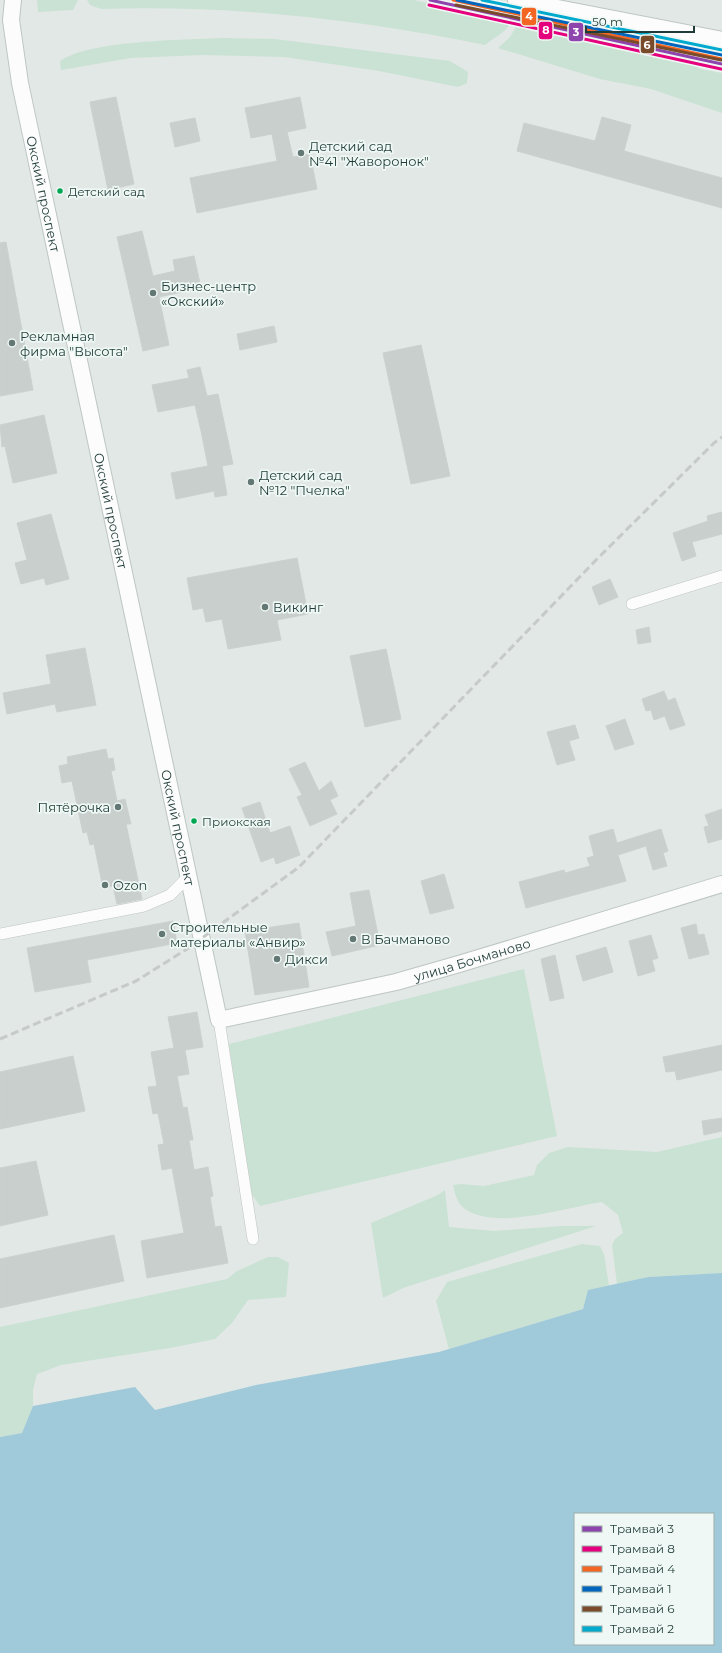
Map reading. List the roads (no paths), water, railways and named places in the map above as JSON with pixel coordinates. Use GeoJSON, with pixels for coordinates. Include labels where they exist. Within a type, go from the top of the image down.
{"type":"FeatureCollection","features":[{"type":"Feature","properties":{"kind":"main road","name":"Окский проспект"},"geometry":{"type":"LineString","coordinates":[[13,0],[7,48],[219,1020]]}},
{"type":"Feature","properties":{"kind":"main road"},"geometry":{"type":"LineString","coordinates":[[516,0],[722,40]]}},
{"type":"Feature","properties":{"kind":"main road","name":"улица Бочманово"},"geometry":{"type":"LineString","coordinates":[[219,1020],[396,982],[722,884]]}},
{"type":"Feature","properties":{"kind":"street"},"geometry":{"type":"LineString","coordinates":[[632,604],[722,576]]}},
{"type":"Feature","properties":{"kind":"street"},"geometry":{"type":"LineString","coordinates":[[0,934],[144,906],[170,895],[188,877]]}},
{"type":"Feature","properties":{"kind":"street"},"geometry":{"type":"LineString","coordinates":[[219,1020],[253,1239]]}},
{"type":"Feature","properties":{"kind":"water"},"geometry":{"type":"Polygon","coordinates":[[[722,1273],[722,1653],[0,1653],[0,1437],[22,1433],[33,1406],[135,1387],[155,1410],[256,1385],[439,1352],[583,1309],[588,1290],[648,1277],[722,1273]]]}},
{"type":"Feature","properties":{"kind":"railway"},"geometry":{"type":"LineString","coordinates":[[0,1039],[136,981],[187,949],[299,867],[597,559],[714,443],[722,437]]}},
{"type":"Feature","properties":{"kind":"tram line","name":"3"},"geometry":{"type":"LineString","coordinates":[[430,0],[722,64]]}},
{"type":"Feature","properties":{"kind":"tram line","name":"4"},"geometry":{"type":"LineString","coordinates":[[453,0],[722,59]]}},
{"type":"Feature","properties":{"kind":"tram line","name":"1"},"geometry":{"type":"LineString","coordinates":[[457,0],[722,55]]}},
{"type":"Feature","properties":{"kind":"tram line","name":"2"},"geometry":{"type":"LineString","coordinates":[[482,0],[722,50]]}},
{"type":"Feature","properties":{"kind":"tram line","name":"8"},"geometry":{"type":"LineString","coordinates":[[429,5],[721,69]]}},
{"type":"Feature","properties":{"kind":"tram line","name":"6"},"geometry":{"type":"LineString","coordinates":[[456,5],[721,60]]}},
{"type":"Feature","properties":{"kind":"place","name":"Детский сад №41 \"Жаворонок\""},"geometry":{"type":"Point","coordinates":[301,153]}},
{"type":"Feature","properties":{"kind":"place","name":"Детский сад"},"geometry":{"type":"Point","coordinates":[60,191]}},
{"type":"Feature","properties":{"kind":"place","name":"Бизнес-центр «Окский»"},"geometry":{"type":"Point","coordinates":[153,293]}},
{"type":"Feature","properties":{"kind":"place","name":"Рекламная фирма \"Высота\""},"geometry":{"type":"Point","coordinates":[12,343]}},
{"type":"Feature","properties":{"kind":"place","name":"Детский сад №12 \"Пчелка\""},"geometry":{"type":"Point","coordinates":[251,482]}},
{"type":"Feature","properties":{"kind":"place","name":"Викинг"},"geometry":{"type":"Point","coordinates":[265,607]}},
{"type":"Feature","properties":{"kind":"place","name":"Пятёрочка"},"geometry":{"type":"Point","coordinates":[118,807]}},
{"type":"Feature","properties":{"kind":"place","name":"Приокская"},"geometry":{"type":"Point","coordinates":[194,821]}},
{"type":"Feature","properties":{"kind":"place","name":"Ozon"},"geometry":{"type":"Point","coordinates":[105,885]}},
{"type":"Feature","properties":{"kind":"place","name":"Строительные материалы «Анвир»"},"geometry":{"type":"Point","coordinates":[162,934]}},
{"type":"Feature","properties":{"kind":"place","name":"В Бачманово"},"geometry":{"type":"Point","coordinates":[353,939]}},
{"type":"Feature","properties":{"kind":"place","name":"Дикси"},"geometry":{"type":"Point","coordinates":[277,959]}}]}
